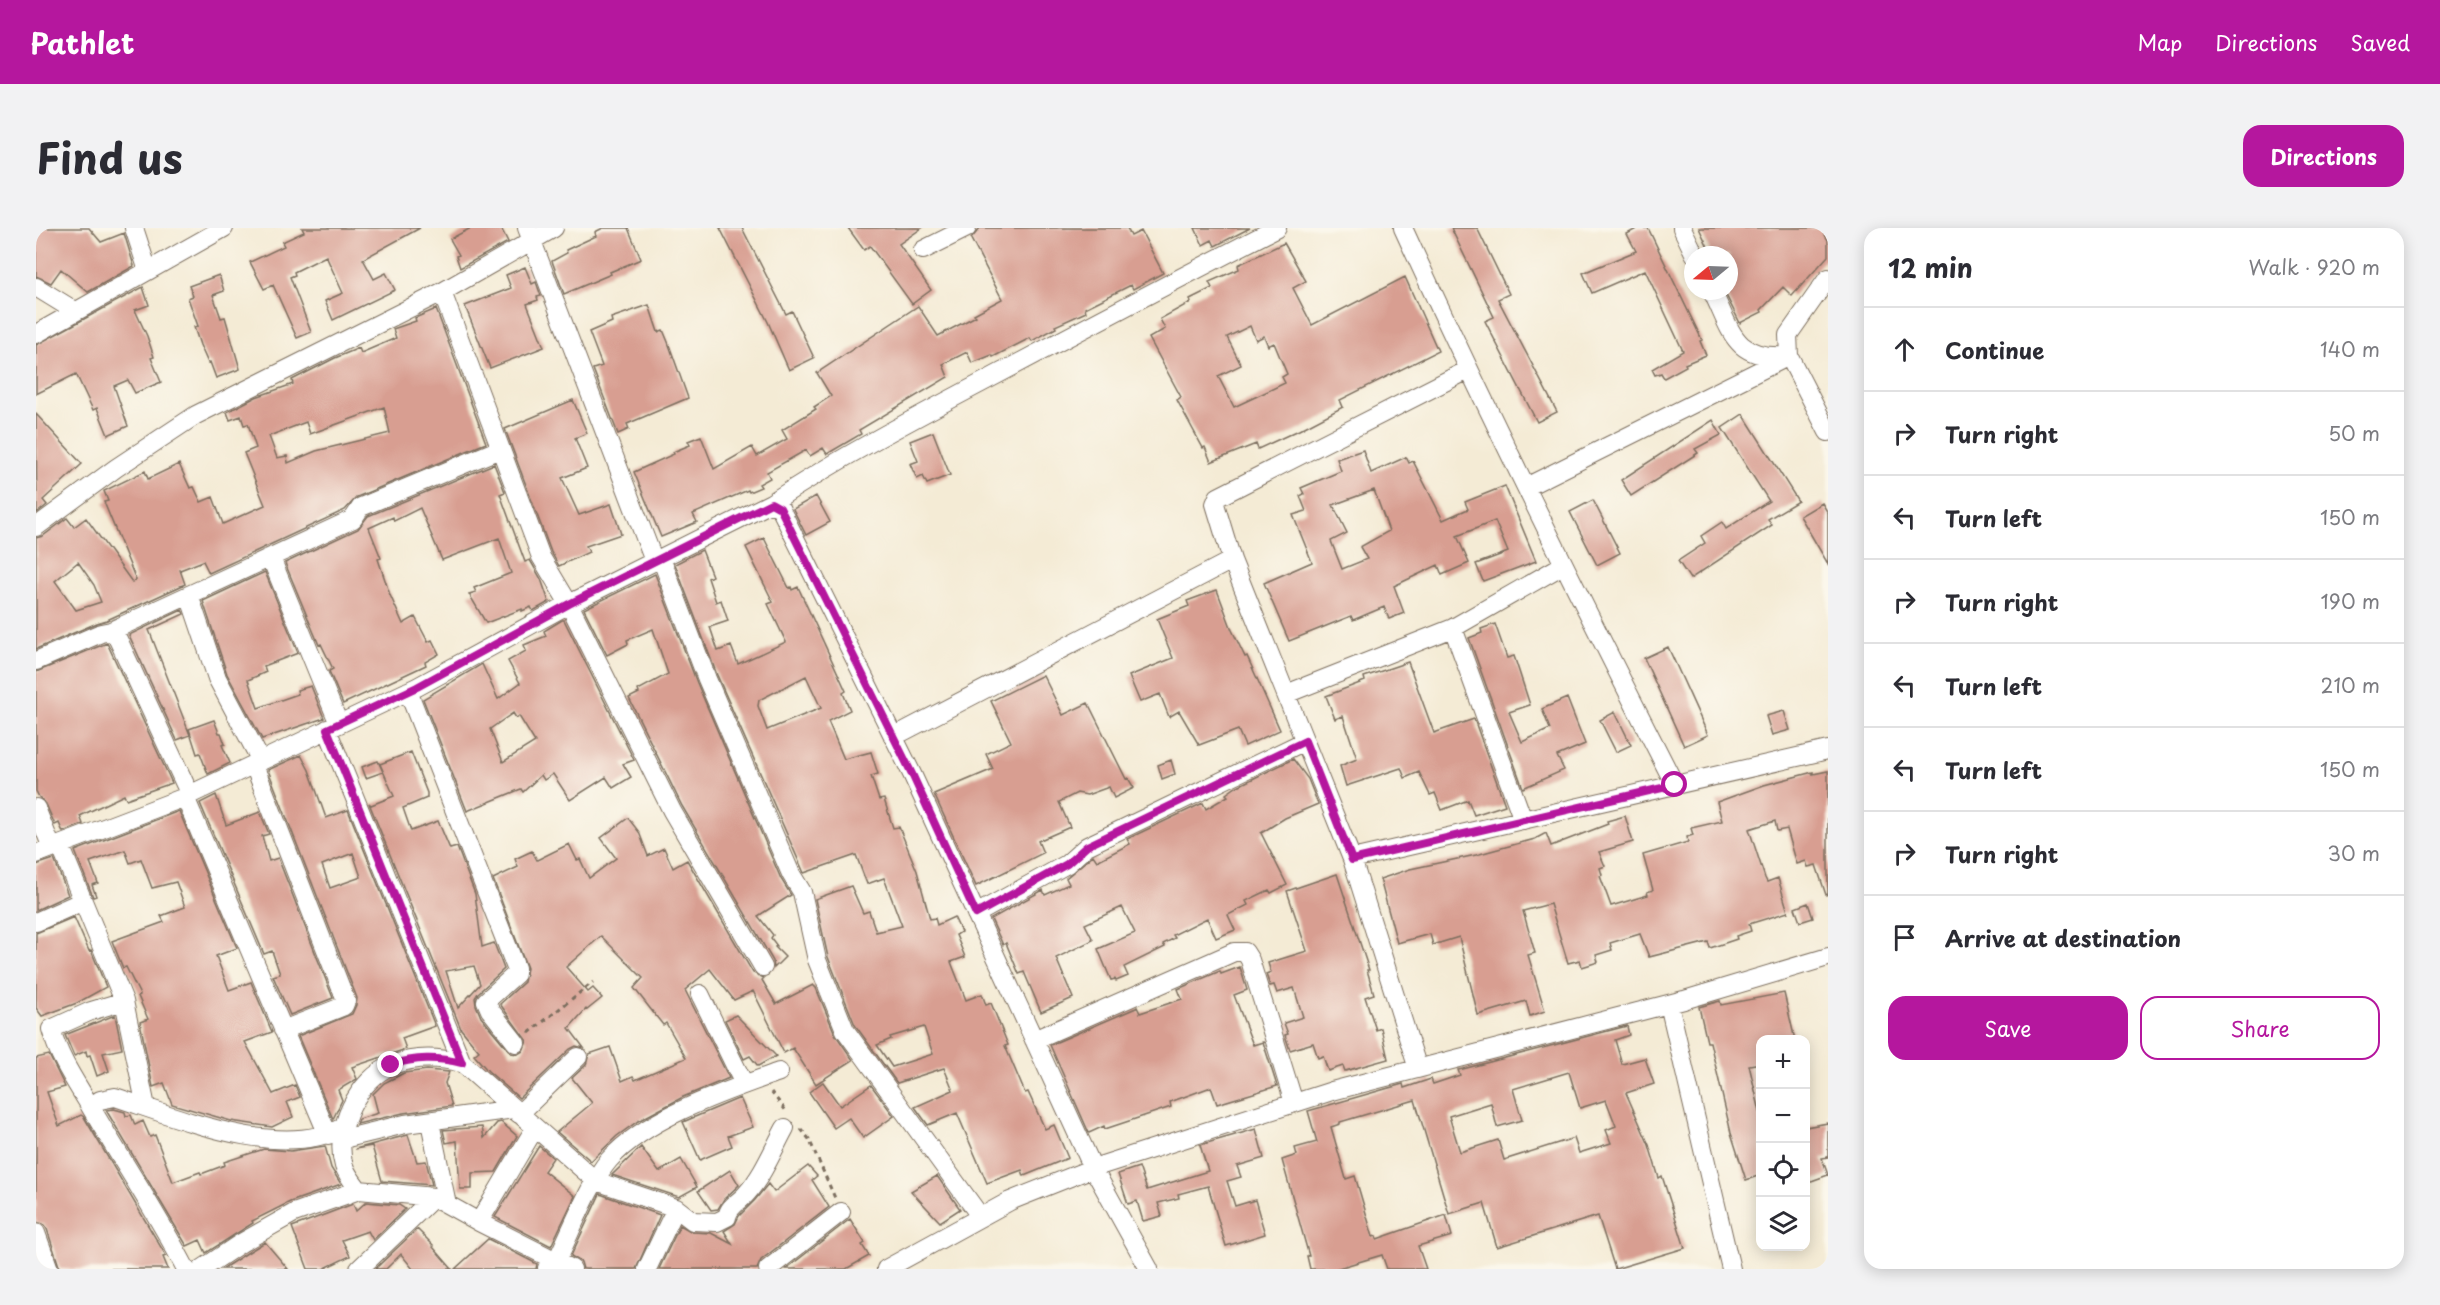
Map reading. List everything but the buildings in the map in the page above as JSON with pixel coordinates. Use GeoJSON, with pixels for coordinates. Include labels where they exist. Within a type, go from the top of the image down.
{"type":"FeatureCollection","features":[{"type":"Feature","properties":{"kind":"street"},"geometry":{"type":"LineString","coordinates":[[134,228],[148,271]]}},
{"type":"Feature","properties":{"kind":"street"},"geometry":{"type":"LineString","coordinates":[[36,334],[224,228]]}},
{"type":"Feature","properties":{"kind":"street"},"geometry":{"type":"LineString","coordinates":[[36,526],[116,468],[196,415],[441,292],[529,234],[554,228]]}},
{"type":"Feature","properties":{"kind":"street"},"geometry":{"type":"LineString","coordinates":[[923,250],[967,228]]}},
{"type":"Feature","properties":{"kind":"street"},"geometry":{"type":"LineString","coordinates":[[50,849],[188,796],[408,691],[569,604],[771,503],[870,442],[1277,228]]}},
{"type":"Feature","properties":{"kind":"street"},"geometry":{"type":"LineString","coordinates":[[1403,228],[1468,370],[1563,566],[1675,785]]}},
{"type":"Feature","properties":{"kind":"street"},"geometry":{"type":"LineString","coordinates":[[1682,228],[1691,246]]}},
{"type":"Feature","properties":{"kind":"street"},"geometry":{"type":"LineString","coordinates":[[529,234],[711,689],[791,874],[802,892],[817,960],[845,1030],[973,1220]]}},
{"type":"Feature","properties":{"kind":"street"},"geometry":{"type":"LineString","coordinates":[[1828,278],[1788,334],[1789,356],[1828,432]]}},
{"type":"Feature","properties":{"kind":"street"},"geometry":{"type":"LineString","coordinates":[[36,287],[75,311]]}},
{"type":"Feature","properties":{"kind":"street"},"geometry":{"type":"LineString","coordinates":[[441,292],[541,557],[569,604],[672,811],[763,967]]}},
{"type":"Feature","properties":{"kind":"street"},"geometry":{"type":"LineString","coordinates":[[1716,300],[1738,344],[1752,354],[1767,357],[1789,356]]}},
{"type":"Feature","properties":{"kind":"street"},"geometry":{"type":"LineString","coordinates":[[1526,487],[1789,356]]}},
{"type":"Feature","properties":{"kind":"street"},"geometry":{"type":"LineString","coordinates":[[1418,1069],[1352,860],[1232,560],[1215,504],[1218,497],[1468,370]]}},
{"type":"Feature","properties":{"kind":"street"},"geometry":{"type":"LineString","coordinates":[[36,661],[101,633],[111,631],[271,558],[353,519],[361,507],[500,449]]}},
{"type":"Feature","properties":{"kind":"street"},"geometry":{"type":"LineString","coordinates":[[771,503],[780,508],[893,737],[1093,1168],[1149,1269]]}},
{"type":"Feature","properties":{"kind":"street"},"geometry":{"type":"LineString","coordinates":[[271,558],[462,1063],[596,1182],[676,1208],[693,1221],[717,1222],[727,1217],[728,1209],[747,1194],[791,1123]]}},
{"type":"Feature","properties":{"kind":"street"},"geometry":{"type":"LineString","coordinates":[[893,737],[1232,560]]}},
{"type":"Feature","properties":{"kind":"street"},"geometry":{"type":"LineString","coordinates":[[1286,694],[1453,628],[1563,566]]}},
{"type":"Feature","properties":{"kind":"street"},"geometry":{"type":"LineString","coordinates":[[189,595],[217,678],[257,763],[346,1001],[344,1006],[283,1030]]}},
{"type":"Feature","properties":{"kind":"street"},"geometry":{"type":"LineString","coordinates":[[1453,628],[1523,820]]}},
{"type":"Feature","properties":{"kind":"street"},"geometry":{"type":"LineString","coordinates":[[111,631],[116,634],[188,796],[283,1030],[338,1134],[343,1164],[359,1190]]}},
{"type":"Feature","properties":{"kind":"street"},"geometry":{"type":"LineString","coordinates":[[408,691],[516,968],[516,974],[486,1000],[490,1010],[516,1043]]}},
{"type":"Feature","properties":{"kind":"street"},"geometry":{"type":"LineString","coordinates":[[976,914],[1067,864],[1087,846],[1305,741]]}},
{"type":"Feature","properties":{"kind":"street"},"geometry":{"type":"LineString","coordinates":[[1352,860],[1828,750]]}},
{"type":"Feature","properties":{"kind":"street"},"geometry":{"type":"LineString","coordinates":[[36,808],[50,849],[83,901],[124,1001],[147,1107]]}},
{"type":"Feature","properties":{"kind":"street"},"geometry":{"type":"LineString","coordinates":[[36,922],[83,901]]}},
{"type":"Feature","properties":{"kind":"street"},"geometry":{"type":"LineString","coordinates":[[1034,1040],[1234,951],[1245,952],[1250,960],[1294,1103]]}},
{"type":"Feature","properties":{"kind":"street"},"geometry":{"type":"LineString","coordinates":[[886,1269],[1010,1201],[1093,1168],[1294,1103],[1669,1004],[1828,957]]}},
{"type":"Feature","properties":{"kind":"street"},"geometry":{"type":"LineString","coordinates":[[700,994],[752,1081]]}},
{"type":"Feature","properties":{"kind":"street"},"geometry":{"type":"LineString","coordinates":[[124,1001],[91,1011],[51,1029],[62,1058],[186,1269]]}},
{"type":"Feature","properties":{"kind":"street"},"geometry":{"type":"LineString","coordinates":[[1669,1004],[1731,1269]]}},
{"type":"Feature","properties":{"kind":"street"},"geometry":{"type":"LineString","coordinates":[[91,1107],[100,1100],[115,1097],[219,1131],[304,1140],[405,1124],[517,1112],[578,1057]]}},
{"type":"Feature","properties":{"kind":"street"},"geometry":{"type":"LineString","coordinates":[[338,1134],[357,1093],[378,1072],[409,1059],[429,1058],[462,1063]]}},
{"type":"Feature","properties":{"kind":"street"},"geometry":{"type":"LineString","coordinates":[[202,1269],[294,1213],[359,1190],[441,1200],[558,1267],[596,1182],[609,1161],[638,1135],[665,1119],[752,1081],[779,1072]]}},
{"type":"Feature","properties":{"kind":"street"},"geometry":{"type":"LineString","coordinates":[[430,1122],[441,1200]]}},
{"type":"Feature","properties":{"kind":"street"},"geometry":{"type":"LineString","coordinates":[[479,1222],[535,1128]]}},
{"type":"Feature","properties":{"kind":"street"},"geometry":{"type":"LineString","coordinates":[[359,1269],[441,1200]]}},
{"type":"Feature","properties":{"kind":"street"},"geometry":{"type":"LineString","coordinates":[[647,1269],[676,1208]]}},
{"type":"Feature","properties":{"kind":"street"},"geometry":{"type":"LineString","coordinates":[[768,1269],[841,1212]]}},
{"type":"Feature","properties":{"kind":"street"},"geometry":{"type":"LineString","coordinates":[[36,1233],[49,1269]]}},
{"type":"Feature","properties":{"kind":"path"},"geometry":{"type":"LineString","coordinates":[[516,1043],[593,981]]}},
{"type":"Feature","properties":{"kind":"path"},"geometry":{"type":"LineString","coordinates":[[752,1081],[809,1139],[841,1212]]}},
{"type":"Feature","properties":{"kind":"route"},"geometry":{"type":"LineString","coordinates":[[391,1065],[409,1059],[429,1058],[462,1063],[327,729],[417,687],[569,604],[771,503],[780,508],[912,774],[976,914],[1067,864],[1087,846],[1305,741],[1352,860],[1675,785]]}}]}
